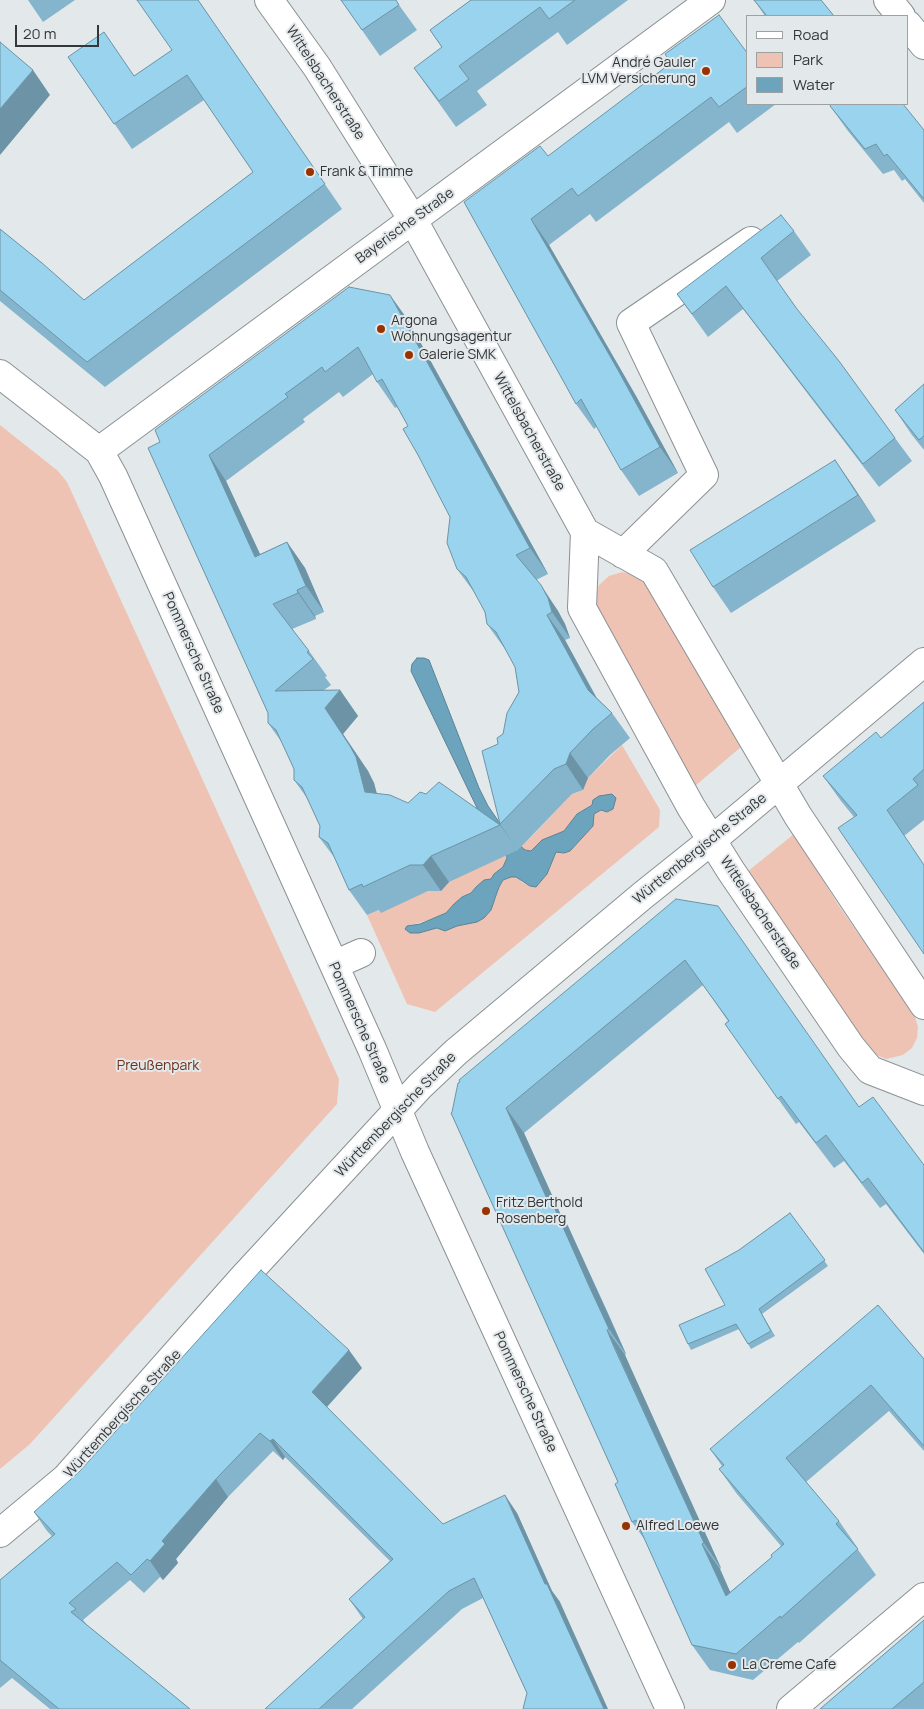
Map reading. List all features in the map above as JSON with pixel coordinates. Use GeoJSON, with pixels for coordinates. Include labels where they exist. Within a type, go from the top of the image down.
{"type":"FeatureCollection","features":[{"type":"Feature","properties":{"kind":"street","name":"Wittelsbacherstraße"},"geometry":{"type":"LineString","coordinates":[[270,0],[317,67],[413,220],[585,532],[582,608],[691,808],[731,871],[851,1047],[870,1070],[924,1091]]}},
{"type":"Feature","properties":{"kind":"street","name":"Bayerische Straße"},"geometry":{"type":"LineString","coordinates":[[99,451],[711,0]]}},
{"type":"Feature","properties":{"kind":"street"},"geometry":{"type":"LineString","coordinates":[[888,0],[900,15]]}},
{"type":"Feature","properties":{"kind":"street"},"geometry":{"type":"LineString","coordinates":[[909,26],[924,45]]}},
{"type":"Feature","properties":{"kind":"street"},"geometry":{"type":"LineString","coordinates":[[623,554],[704,475],[631,323],[760,234]]}},
{"type":"Feature","properties":{"kind":"street","name":"Pommersche Straße"},"geometry":{"type":"LineString","coordinates":[[0,374],[99,451],[112,476],[334,965],[415,1152],[670,1709]]}},
{"type":"Feature","properties":{"kind":"street"},"geometry":{"type":"LineString","coordinates":[[585,532],[654,571],[778,785],[924,1005]]}},
{"type":"Feature","properties":{"kind":"street","name":"Württembergische Straße"},"geometry":{"type":"LineString","coordinates":[[0,1533],[66,1478],[242,1279],[420,1086],[463,1047],[924,662]]}},
{"type":"Feature","properties":{"kind":"street"},"geometry":{"type":"LineString","coordinates":[[334,965],[361,953]]}},
{"type":"Feature","properties":{"kind":"street"},"geometry":{"type":"LineString","coordinates":[[791,1709],[924,1597]]}},
{"type":"Feature","properties":{"kind":"green space","name":"Preußenpark"},"geometry":{"type":"Polygon","coordinates":[[[0,425],[58,471],[67,482],[339,1079],[337,1104],[30,1444],[0,1469],[0,425]]]}},
{"type":"Feature","properties":{"kind":"green space"},"geometry":{"type":"Polygon","coordinates":[[[622,572],[637,575],[649,585],[741,747],[695,786],[596,610],[595,599],[599,585],[609,576],[622,572]]]}},
{"type":"Feature","properties":{"kind":"green space"},"geometry":{"type":"Polygon","coordinates":[[[622,745],[660,810],[659,827],[435,1012],[407,1004],[367,915],[428,891],[440,891],[449,882],[505,847],[507,858],[503,867],[491,879],[462,897],[446,913],[436,918],[407,926],[410,933],[419,933],[437,928],[445,931],[457,926],[477,922],[496,898],[503,880],[511,877],[516,877],[523,883],[536,887],[547,874],[556,851],[564,853],[570,850],[589,830],[594,814],[601,810],[604,812],[593,800],[592,804],[577,814],[564,831],[558,835],[531,851],[520,847],[572,794],[583,790],[588,778],[622,745]]]}},
{"type":"Feature","properties":{"kind":"green space"},"geometry":{"type":"Polygon","coordinates":[[[794,834],[839,906],[914,1014],[918,1027],[917,1038],[912,1048],[903,1055],[886,1059],[871,1053],[747,872],[794,834]]]}},
{"type":"Feature","properties":{"kind":"water"},"geometry":{"type":"Polygon","coordinates":[[[417,658],[429,660],[479,788],[488,806],[508,835],[525,850],[531,851],[542,840],[564,831],[577,814],[592,805],[593,800],[599,796],[612,794],[616,798],[613,809],[607,812],[601,810],[594,814],[593,826],[570,851],[564,853],[556,852],[547,874],[536,887],[530,886],[516,877],[511,877],[503,880],[491,910],[484,918],[477,922],[457,926],[445,931],[437,928],[419,933],[410,933],[405,929],[407,926],[420,924],[446,913],[462,897],[471,893],[484,880],[491,879],[503,867],[507,858],[505,847],[479,812],[411,671],[412,664],[417,658]]]}},
{"type":"Feature","properties":{"kind":"building"},"geometry":{"type":"Polygon","coordinates":[[[137,0],[198,0],[325,184],[87,362],[0,290],[0,229],[84,300],[253,172],[187,75],[114,124],[68,57],[104,32],[134,76],[172,50],[137,0]]]}},
{"type":"Feature","properties":{"kind":"building"},"geometry":{"type":"Polygon","coordinates":[[[341,0],[396,0],[399,5],[362,30],[341,0]]]}},
{"type":"Feature","properties":{"kind":"building"},"geometry":{"type":"Polygon","coordinates":[[[471,0],[575,0],[549,19],[540,7],[459,66],[469,79],[439,101],[414,68],[442,47],[430,30],[471,0]]]}},
{"type":"Feature","properties":{"kind":"building"},"geometry":{"type":"Polygon","coordinates":[[[754,0],[821,0],[833,15],[766,15],[754,0]]]}},
{"type":"Feature","properties":{"kind":"building"},"geometry":{"type":"Polygon","coordinates":[[[719,15],[746,51],[746,87],[719,107],[711,97],[578,196],[572,188],[531,219],[660,447],[621,470],[581,399],[576,404],[464,202],[540,146],[548,156],[671,63],[665,54],[719,15]]]}},
{"type":"Feature","properties":{"kind":"building"},"geometry":{"type":"Polygon","coordinates":[[[0,42],[33,70],[0,109],[0,42]]]}},
{"type":"Feature","properties":{"kind":"building"},"geometry":{"type":"Polygon","coordinates":[[[904,105],[924,130],[924,199],[887,154],[884,156],[876,144],[865,149],[830,106],[904,105]]]}},
{"type":"Feature","properties":{"kind":"building"},"geometry":{"type":"Polygon","coordinates":[[[781,215],[794,231],[761,258],[797,309],[839,361],[895,438],[863,464],[726,286],[692,314],[677,294],[781,215]]]}},
{"type":"Feature","properties":{"kind":"building"},"geometry":{"type":"Polygon","coordinates":[[[349,287],[390,295],[530,548],[516,555],[541,585],[548,598],[552,612],[547,615],[588,690],[612,713],[593,729],[570,753],[566,764],[554,769],[500,824],[482,751],[498,744],[497,738],[503,734],[507,713],[519,692],[515,667],[496,632],[487,624],[485,612],[466,577],[457,569],[447,543],[450,517],[403,429],[408,426],[382,379],[377,382],[358,347],[325,372],[322,367],[285,394],[288,397],[209,455],[255,557],[287,542],[306,586],[297,590],[298,593],[273,604],[313,659],[275,691],[340,690],[325,708],[356,757],[365,792],[390,795],[408,803],[420,792],[426,794],[439,782],[500,825],[431,856],[423,865],[410,865],[363,887],[362,884],[349,890],[328,843],[319,837],[320,826],[302,787],[294,780],[294,769],[276,730],[268,723],[268,713],[148,448],[160,442],[155,430],[349,287]]]}},
{"type":"Feature","properties":{"kind":"building"},"geometry":{"type":"Polygon","coordinates":[[[924,384],[924,436],[919,440],[895,410],[924,384]]]}},
{"type":"Feature","properties":{"kind":"building"},"geometry":{"type":"Polygon","coordinates":[[[835,460],[858,495],[713,587],[690,550],[835,460]]]}},
{"type":"Feature","properties":{"kind":"building"},"geometry":{"type":"Polygon","coordinates":[[[924,702],[924,769],[913,779],[918,785],[887,810],[924,865],[924,954],[838,828],[857,815],[823,776],[876,732],[881,738],[924,702]]]}},
{"type":"Feature","properties":{"kind":"building"},"geometry":{"type":"Polygon","coordinates":[[[676,899],[718,906],[859,1107],[873,1097],[924,1165],[924,1252],[868,1178],[862,1183],[826,1135],[816,1143],[781,1096],[778,1099],[725,1024],[729,1021],[685,960],[506,1108],[548,1201],[551,1200],[609,1329],[607,1330],[614,1347],[704,1543],[702,1544],[726,1596],[772,1557],[771,1555],[784,1544],[719,1469],[724,1465],[710,1449],[878,1305],[924,1359],[924,1446],[871,1385],[786,1458],[839,1521],[836,1524],[858,1549],[781,1618],[780,1616],[736,1654],[692,1645],[636,1520],[632,1522],[615,1484],[618,1482],[451,1113],[459,1080],[676,899]]]}},
{"type":"Feature","properties":{"kind":"building"},"geometry":{"type":"Polygon","coordinates":[[[790,1213],[825,1260],[759,1309],[771,1331],[748,1344],[736,1324],[688,1344],[679,1325],[725,1305],[705,1269],[739,1250],[790,1213]]]}},
{"type":"Feature","properties":{"kind":"building"},"geometry":{"type":"Polygon","coordinates":[[[261,1270],[349,1350],[312,1392],[443,1524],[505,1495],[604,1709],[523,1709],[527,1693],[474,1578],[449,1591],[319,1709],[265,1709],[365,1617],[349,1599],[393,1559],[273,1439],[270,1441],[260,1433],[216,1479],[162,1541],[165,1544],[150,1561],[147,1559],[131,1575],[117,1562],[69,1603],[76,1609],[71,1612],[190,1709],[59,1709],[0,1660],[0,1580],[55,1534],[34,1512],[79,1472],[261,1270]]]}},
{"type":"Feature","properties":{"kind":"building"},"geometry":{"type":"Polygon","coordinates":[[[924,1620],[924,1682],[892,1709],[820,1709],[924,1620]]]}},
{"type":"Feature","properties":{"kind":"place","name":"André Gauler LVM Versicherung"},"geometry":{"type":"Point","coordinates":[706,71]}},
{"type":"Feature","properties":{"kind":"place","name":"Frank & Timme"},"geometry":{"type":"Point","coordinates":[310,172]}},
{"type":"Feature","properties":{"kind":"place","name":"Argona Wohnungsagentur"},"geometry":{"type":"Point","coordinates":[381,329]}},
{"type":"Feature","properties":{"kind":"place","name":"Galerie SMK"},"geometry":{"type":"Point","coordinates":[409,355]}},
{"type":"Feature","properties":{"kind":"place","name":"Fritz Berthold Rosenberg"},"geometry":{"type":"Point","coordinates":[486,1211]}},
{"type":"Feature","properties":{"kind":"place","name":"Alfred Loewe"},"geometry":{"type":"Point","coordinates":[626,1526]}},
{"type":"Feature","properties":{"kind":"place","name":"La Creme Cafe"},"geometry":{"type":"Point","coordinates":[732,1665]}}]}
